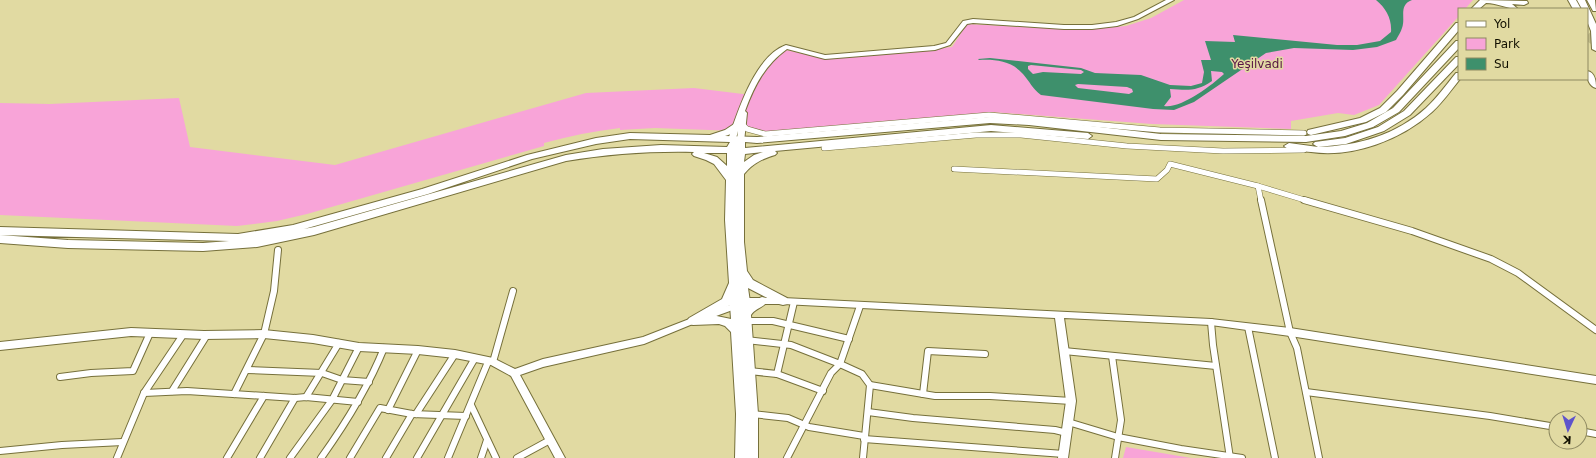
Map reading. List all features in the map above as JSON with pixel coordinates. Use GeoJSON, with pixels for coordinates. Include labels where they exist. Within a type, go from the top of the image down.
{"type":"FeatureCollection","features":[{"type":"Feature","properties":{"kind":"main road"},"geometry":{"type":"LineString","coordinates":[[1505,0],[1523,4]]}},
{"type":"Feature","properties":{"kind":"main road"},"geometry":{"type":"LineString","coordinates":[[1591,0],[1596,9]]}},
{"type":"Feature","properties":{"kind":"main road"},"geometry":{"type":"LineString","coordinates":[[1484,1],[1498,1],[1513,8]]}},
{"type":"Feature","properties":{"kind":"main road"},"geometry":{"type":"LineString","coordinates":[[1588,13],[1595,31],[1596,50]]}},
{"type":"Feature","properties":{"kind":"main road"},"geometry":{"type":"LineString","coordinates":[[1290,142],[1304,133],[1363,120],[1383,110],[1400,93],[1458,26]]}},
{"type":"Feature","properties":{"kind":"main road"},"geometry":{"type":"LineString","coordinates":[[1290,142],[1342,134],[1370,125],[1396,110],[1458,44]]}},
{"type":"Feature","properties":{"kind":"main road"},"geometry":{"type":"LineString","coordinates":[[0,239],[68,244],[195,247],[257,243],[321,229],[566,158],[603,152],[661,148],[848,141],[991,128],[1029,130],[1164,143],[1346,141],[1380,129],[1407,113],[1458,60]]}},
{"type":"Feature","properties":{"kind":"main road"},"geometry":{"type":"LineString","coordinates":[[1588,74],[1596,85]]}},
{"type":"Feature","properties":{"kind":"main road"},"geometry":{"type":"LineString","coordinates":[[0,231],[238,238],[293,229],[425,192],[488,172],[530,156],[596,140],[630,136],[703,138],[736,145],[990,120],[1028,122],[1161,136],[1290,142],[1318,150],[1360,146],[1386,138],[1415,122],[1430,110],[1458,76]]}},
{"type":"Feature","properties":{"kind":"main road"},"geometry":{"type":"LineString","coordinates":[[703,138],[728,132],[740,125]]}},
{"type":"Feature","properties":{"kind":"main road"},"geometry":{"type":"LineString","coordinates":[[741,458],[742,414],[738,331],[741,270],[735,176],[748,162],[762,154],[824,148],[848,141]]}},
{"type":"Feature","properties":{"kind":"main road"},"geometry":{"type":"LineString","coordinates":[[736,145],[735,176],[730,220],[734,283],[739,304],[745,319]]}},
{"type":"Feature","properties":{"kind":"main road"},"geometry":{"type":"LineString","coordinates":[[661,148],[711,157],[735,176]]}},
{"type":"Feature","properties":{"kind":"main road"},"geometry":{"type":"LineString","coordinates":[[741,270],[749,283],[783,301]]}},
{"type":"Feature","properties":{"kind":"main road"},"geometry":{"type":"LineString","coordinates":[[693,321],[726,302],[734,283]]}},
{"type":"Feature","properties":{"kind":"main road"},"geometry":{"type":"LineString","coordinates":[[752,458],[752,414],[745,319],[748,308],[762,301]]}},
{"type":"Feature","properties":{"kind":"main road"},"geometry":{"type":"LineString","coordinates":[[693,321],[728,321],[734,325],[738,331]]}},
{"type":"Feature","properties":{"kind":"street"},"geometry":{"type":"LineString","coordinates":[[736,145],[745,104],[754,82],[767,62],[786,47],[836,57],[936,48],[948,44],[965,22],[973,21],[1064,27],[1092,27],[1117,24],[1136,18],[1171,0]]}},
{"type":"Feature","properties":{"kind":"street"},"geometry":{"type":"LineString","coordinates":[[740,125],[747,129],[765,134],[989,116],[1025,117],[1160,130],[1304,133]]}},
{"type":"Feature","properties":{"kind":"street"},"geometry":{"type":"LineString","coordinates":[[824,148],[983,135],[1021,135],[1127,146],[1223,151],[1318,150]]}},
{"type":"Feature","properties":{"kind":"street"},"geometry":{"type":"LineString","coordinates":[[954,169],[1157,179],[1167,170],[1170,164],[1258,186],[1412,231],[1491,260],[1518,273],[1596,330]]}},
{"type":"Feature","properties":{"kind":"street"},"geometry":{"type":"LineString","coordinates":[[1258,186],[1290,332],[1297,348],[1319,458]]}},
{"type":"Feature","properties":{"kind":"street"},"geometry":{"type":"LineString","coordinates":[[234,394],[264,334],[274,291],[278,250]]}},
{"type":"Feature","properties":{"kind":"street"},"geometry":{"type":"LineString","coordinates":[[448,458],[491,362],[513,291]]}},
{"type":"Feature","properties":{"kind":"street"},"geometry":{"type":"LineString","coordinates":[[514,373],[543,363],[644,340],[750,301],[783,301],[860,306],[1211,322],[1290,332],[1596,380]]}},
{"type":"Feature","properties":{"kind":"street"},"geometry":{"type":"LineString","coordinates":[[777,374],[794,302]]}},
{"type":"Feature","properties":{"kind":"street"},"geometry":{"type":"LineString","coordinates":[[787,458],[803,424],[823,391],[833,369],[840,364],[860,306]]}},
{"type":"Feature","properties":{"kind":"street"},"geometry":{"type":"LineString","coordinates":[[752,414],[788,418],[803,424],[864,438],[919,444],[997,448],[1063,456],[1072,401],[1059,314]]}},
{"type":"Feature","properties":{"kind":"street"},"geometry":{"type":"LineString","coordinates":[[745,319],[773,321],[849,338]]}},
{"type":"Feature","properties":{"kind":"street"},"geometry":{"type":"LineString","coordinates":[[1211,322],[1230,457]]}},
{"type":"Feature","properties":{"kind":"street"},"geometry":{"type":"LineString","coordinates":[[1248,326],[1275,458]]}},
{"type":"Feature","properties":{"kind":"street"},"geometry":{"type":"LineString","coordinates":[[0,346],[131,332],[183,335],[264,334],[291,336],[359,347],[418,350],[455,354],[491,362],[514,373],[560,458]]}},
{"type":"Feature","properties":{"kind":"street"},"geometry":{"type":"LineString","coordinates":[[60,377],[133,371],[150,333]]}},
{"type":"Feature","properties":{"kind":"street"},"geometry":{"type":"LineString","coordinates":[[117,458],[144,393],[183,335]]}},
{"type":"Feature","properties":{"kind":"street"},"geometry":{"type":"LineString","coordinates":[[172,391],[207,335]]}},
{"type":"Feature","properties":{"kind":"street"},"geometry":{"type":"LineString","coordinates":[[746,340],[791,345],[840,364],[868,379],[870,385],[863,458]]}},
{"type":"Feature","properties":{"kind":"street"},"geometry":{"type":"LineString","coordinates":[[306,397],[339,343]]}},
{"type":"Feature","properties":{"kind":"street"},"geometry":{"type":"LineString","coordinates":[[290,458],[332,400],[359,347]]}},
{"type":"Feature","properties":{"kind":"street"},"geometry":{"type":"LineString","coordinates":[[321,458],[358,402],[369,382],[384,348]]}},
{"type":"Feature","properties":{"kind":"street"},"geometry":{"type":"LineString","coordinates":[[388,410],[418,350]]}},
{"type":"Feature","properties":{"kind":"street"},"geometry":{"type":"LineString","coordinates":[[923,394],[928,351],[985,354]]}},
{"type":"Feature","properties":{"kind":"street"},"geometry":{"type":"LineString","coordinates":[[1064,351],[1216,366]]}},
{"type":"Feature","properties":{"kind":"street"},"geometry":{"type":"LineString","coordinates":[[386,458],[455,354]]}},
{"type":"Feature","properties":{"kind":"street"},"geometry":{"type":"LineString","coordinates":[[1112,356],[1121,420],[1115,458]]}},
{"type":"Feature","properties":{"kind":"street"},"geometry":{"type":"LineString","coordinates":[[417,458],[475,358]]}},
{"type":"Feature","properties":{"kind":"street"},"geometry":{"type":"LineString","coordinates":[[247,370],[322,373],[342,380],[369,382]]}},
{"type":"Feature","properties":{"kind":"street"},"geometry":{"type":"LineString","coordinates":[[749,371],[777,374],[823,391]]}},
{"type":"Feature","properties":{"kind":"street"},"geometry":{"type":"LineString","coordinates":[[870,385],[935,396],[990,396],[1072,401]]}},
{"type":"Feature","properties":{"kind":"street"},"geometry":{"type":"LineString","coordinates":[[144,393],[172,391],[295,398],[306,397],[358,402]]}},
{"type":"Feature","properties":{"kind":"street"},"geometry":{"type":"LineString","coordinates":[[1306,392],[1482,415],[1548,426]]}},
{"type":"Feature","properties":{"kind":"street"},"geometry":{"type":"LineString","coordinates":[[227,458],[264,396]]}},
{"type":"Feature","properties":{"kind":"street"},"geometry":{"type":"LineString","coordinates":[[260,458],[295,398]]}},
{"type":"Feature","properties":{"kind":"street"},"geometry":{"type":"LineString","coordinates":[[471,405],[496,458]]}},
{"type":"Feature","properties":{"kind":"street"},"geometry":{"type":"LineString","coordinates":[[350,458],[380,408],[414,414],[466,416]]}},
{"type":"Feature","properties":{"kind":"street"},"geometry":{"type":"LineString","coordinates":[[868,412],[913,418],[1055,430],[1067,433]]}},
{"type":"Feature","properties":{"kind":"street"},"geometry":{"type":"LineString","coordinates":[[1068,422],[1118,437],[1180,449],[1242,458]]}},
{"type":"Feature","properties":{"kind":"street"},"geometry":{"type":"LineString","coordinates":[[480,458],[487,440]]}},
{"type":"Feature","properties":{"kind":"street"},"geometry":{"type":"LineString","coordinates":[[517,458],[550,440]]}},
{"type":"Feature","properties":{"kind":"street"},"geometry":{"type":"LineString","coordinates":[[0,451],[62,445],[124,442]]}},
{"type":"Feature","properties":{"kind":"green space","name":"Yeşilvadi"},"geometry":{"type":"Polygon","coordinates":[[[1184,0],[1473,0],[1466,8],[1458,8],[1458,17],[1379,105],[1354,115],[1338,113],[1291,121],[1291,129],[1152,124],[992,112],[765,132],[655,128],[620,130],[620,128],[582,134],[544,143],[544,146],[307,214],[277,221],[237,226],[0,215],[0,103],[50,104],[179,98],[190,147],[335,165],[586,93],[694,88],[751,95],[766,68],[786,50],[827,59],[952,47],[967,24],[1080,30],[1126,26],[1151,18],[1184,0]]]}},
{"type":"Feature","properties":{"kind":"green space"},"geometry":{"type":"Polygon","coordinates":[[[1126,447],[1191,458],[1123,458],[1126,447]]]}},
{"type":"Feature","properties":{"kind":"water"},"geometry":{"type":"Polygon","coordinates":[[[1376,0],[1412,0],[1405,5],[1403,12],[1403,24],[1396,40],[1377,47],[1353,50],[1294,48],[1266,53],[1194,102],[1174,110],[1153,109],[1041,95],[1014,66],[1003,62],[978,59],[990,58],[1081,68],[1095,73],[1141,75],[1170,85],[1191,86],[1202,83],[1204,72],[1201,60],[1211,60],[1205,41],[1235,42],[1233,35],[1337,45],[1357,45],[1380,41],[1391,32],[1391,27],[1388,14],[1376,0]],[[1031,65],[1028,66],[1028,69],[1033,74],[1043,72],[1081,74],[1084,72],[1081,70],[1031,65]],[[1211,71],[1212,81],[1196,89],[1170,89],[1171,97],[1164,106],[1179,104],[1187,100],[1204,90],[1224,74],[1222,72],[1211,71]],[[1075,85],[1078,88],[1129,94],[1133,92],[1132,89],[1127,87],[1075,85]]]}},
{"type":"Feature","properties":{"kind":"tunnel"},"geometry":{"type":"LineString","coordinates":[[1588,37],[1596,43]]}}]}
